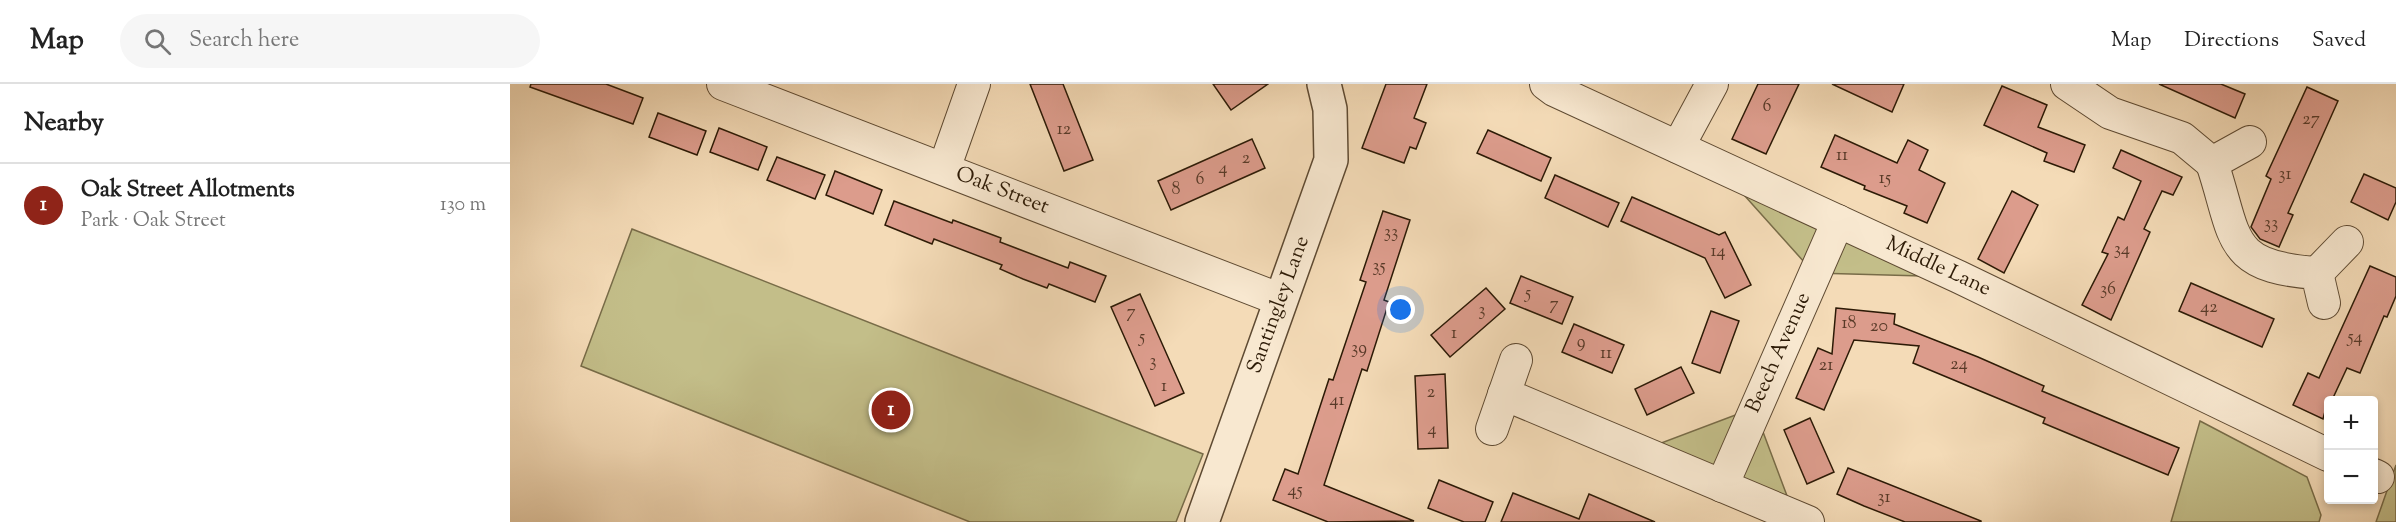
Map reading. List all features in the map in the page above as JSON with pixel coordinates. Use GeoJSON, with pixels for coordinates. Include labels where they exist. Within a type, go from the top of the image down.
{"type":"FeatureCollection","features":[{"type":"Feature","properties":{"kind":"street","name":"Oak Street"},"geometry":{"type":"LineString","coordinates":[[723,84],[1281,300]]}},
{"type":"Feature","properties":{"kind":"street"},"geometry":{"type":"LineString","coordinates":[[944,169],[974,84]]}},
{"type":"Feature","properties":{"kind":"street","name":"Santingley Lane"},"geometry":{"type":"LineString","coordinates":[[1202,522],[1331,160],[1330,109],[1324,84]]}},
{"type":"Feature","properties":{"kind":"street","name":"Middle Lane"},"geometry":{"type":"LineString","coordinates":[[1546,84],[1554,90],[1838,221],[2324,453]]}},
{"type":"Feature","properties":{"kind":"street"},"geometry":{"type":"LineString","coordinates":[[1678,147],[1712,84]]}},
{"type":"Feature","properties":{"kind":"street"},"geometry":{"type":"LineString","coordinates":[[2067,84],[2110,113],[2182,138],[2212,163],[2227,220],[2238,242],[2255,261],[2287,271],[2317,273],[2347,242]]}},
{"type":"Feature","properties":{"kind":"street"},"geometry":{"type":"LineString","coordinates":[[2212,163],[2250,142]]}},
{"type":"Feature","properties":{"kind":"street","name":"Beech Avenue"},"geometry":{"type":"LineString","coordinates":[[1722,486],[1838,221]]}},
{"type":"Feature","properties":{"kind":"street"},"geometry":{"type":"LineString","coordinates":[[2317,273],[2324,303]]}},
{"type":"Feature","properties":{"kind":"street"},"geometry":{"type":"LineString","coordinates":[[1492,429],[1516,360]]}},
{"type":"Feature","properties":{"kind":"street"},"geometry":{"type":"LineString","coordinates":[[1504,394],[1808,522]]}},
{"type":"Feature","properties":{"kind":"shaded area"},"geometry":{"type":"Polygon","coordinates":[[[1718,166],[1959,277],[1814,273],[1718,166]]]}},
{"type":"Feature","properties":{"kind":"shaded area"},"geometry":{"type":"Polygon","coordinates":[[[632,229],[1203,454],[1176,522],[970,522],[581,366],[632,229]]]}},
{"type":"Feature","properties":{"kind":"shaded area"},"geometry":{"type":"Polygon","coordinates":[[[1754,408],[1795,517],[1640,451],[1754,408]]]}},
{"type":"Feature","properties":{"kind":"shaded area"},"geometry":{"type":"Polygon","coordinates":[[[2200,421],[2307,477],[2321,515],[2319,522],[2171,522],[2200,421]]]}},
{"type":"Feature","properties":{"kind":"shaded area"},"geometry":{"type":"Polygon","coordinates":[[[2396,465],[2396,522],[2376,522],[2396,465]]]}},
{"type":"Feature","properties":{"kind":"building"},"geometry":{"type":"Polygon","coordinates":[[[531,84],[606,84],[643,98],[633,124],[530,87],[531,84]]]}},
{"type":"Feature","properties":{"kind":"building"},"geometry":{"type":"Polygon","coordinates":[[[1030,84],[1063,84],[1093,160],[1064,171],[1030,84]]]}},
{"type":"Feature","properties":{"kind":"building"},"geometry":{"type":"Polygon","coordinates":[[[1213,84],[1268,84],[1231,110],[1213,84]]]}},
{"type":"Feature","properties":{"kind":"building"},"geometry":{"type":"Polygon","coordinates":[[[1386,84],[1427,84],[1414,118],[1426,123],[1416,149],[1410,147],[1404,163],[1362,148],[1386,84]]]}},
{"type":"Feature","properties":{"kind":"building"},"geometry":{"type":"Polygon","coordinates":[[[1758,84],[1799,84],[1766,154],[1732,139],[1758,84]]]}},
{"type":"Feature","properties":{"kind":"building"},"geometry":{"type":"Polygon","coordinates":[[[1832,84],[1904,84],[1892,112],[1832,84]]]}},
{"type":"Feature","properties":{"kind":"building"},"geometry":{"type":"Polygon","coordinates":[[[2159,84],[2221,84],[2245,94],[2235,118],[2159,84]]]}},
{"type":"Feature","properties":{"kind":"building"},"geometry":{"type":"Polygon","coordinates":[[[2002,86],[2047,105],[2038,127],[2085,145],[2074,172],[2044,161],[2047,153],[1984,125],[2002,86]]]}},
{"type":"Feature","properties":{"kind":"building"},"geometry":{"type":"Polygon","coordinates":[[[2307,87],[2338,101],[2288,213],[2293,215],[2279,247],[2260,239],[2251,227],[2271,179],[2266,176],[2307,87]]]}},
{"type":"Feature","properties":{"kind":"building"},"geometry":{"type":"Polygon","coordinates":[[[658,113],[706,131],[697,155],[649,137],[658,113]]]}},
{"type":"Feature","properties":{"kind":"building"},"geometry":{"type":"Polygon","coordinates":[[[719,128],[767,147],[758,170],[710,152],[719,128]]]}},
{"type":"Feature","properties":{"kind":"building"},"geometry":{"type":"Polygon","coordinates":[[[1488,130],[1551,158],[1541,181],[1477,153],[1488,130]]]}},
{"type":"Feature","properties":{"kind":"building"},"geometry":{"type":"Polygon","coordinates":[[[1835,135],[1897,163],[1908,140],[1928,150],[1919,170],[1945,183],[1927,223],[1904,213],[1907,206],[1864,189],[1865,186],[1821,167],[1835,135]]]}},
{"type":"Feature","properties":{"kind":"building"},"geometry":{"type":"Polygon","coordinates":[[[1252,139],[1265,168],[1171,210],[1158,181],[1252,139]]]}},
{"type":"Feature","properties":{"kind":"building"},"geometry":{"type":"Polygon","coordinates":[[[2121,150],[2182,177],[2173,195],[2162,191],[2144,229],[2150,232],[2111,320],[2082,305],[2108,254],[2102,252],[2118,217],[2124,220],[2141,181],[2113,168],[2121,150]]]}},
{"type":"Feature","properties":{"kind":"building"},"geometry":{"type":"Polygon","coordinates":[[[777,157],[825,175],[815,199],[767,180],[777,157]]]}},
{"type":"Feature","properties":{"kind":"building"},"geometry":{"type":"Polygon","coordinates":[[[835,171],[882,190],[873,214],[826,195],[835,171]]]}},
{"type":"Feature","properties":{"kind":"building"},"geometry":{"type":"Polygon","coordinates":[[[2364,174],[2396,188],[2396,202],[2388,220],[2351,202],[2364,174]]]}},
{"type":"Feature","properties":{"kind":"building"},"geometry":{"type":"Polygon","coordinates":[[[1555,175],[1619,203],[1608,227],[1545,198],[1555,175]]]}},
{"type":"Feature","properties":{"kind":"building"},"geometry":{"type":"Polygon","coordinates":[[[2012,191],[2038,205],[2004,273],[1978,259],[2012,191]]]}},
{"type":"Feature","properties":{"kind":"building"},"geometry":{"type":"Polygon","coordinates":[[[1632,197],[1719,235],[1725,232],[1751,285],[1725,298],[1705,258],[1621,221],[1632,197]]]}},
{"type":"Feature","properties":{"kind":"building"},"geometry":{"type":"Polygon","coordinates":[[[894,201],[952,223],[953,220],[1001,238],[1000,242],[1068,268],[1070,262],[1106,276],[1095,302],[1049,284],[1047,288],[1023,279],[1000,269],[1002,265],[934,239],[932,244],[885,225],[894,201]]]}},
{"type":"Feature","properties":{"kind":"building"},"geometry":{"type":"Polygon","coordinates":[[[1383,211],[1410,220],[1384,300],[1389,302],[1367,371],[1362,369],[1324,485],[1414,521],[1328,522],[1273,500],[1285,469],[1298,474],[1329,379],[1333,380],[1366,282],[1360,280],[1383,211]]]}},
{"type":"Feature","properties":{"kind":"building"},"geometry":{"type":"Polygon","coordinates":[[[2370,266],[2396,277],[2396,296],[2387,317],[2384,316],[2360,373],[2347,368],[2334,396],[2324,396],[2323,419],[2293,405],[2308,373],[2319,378],[2370,266]]]}},
{"type":"Feature","properties":{"kind":"building"},"geometry":{"type":"Polygon","coordinates":[[[1521,276],[1573,297],[1562,324],[1510,303],[1521,276]]]}},
{"type":"Feature","properties":{"kind":"building"},"geometry":{"type":"Polygon","coordinates":[[[2191,283],[2274,319],[2262,347],[2179,311],[2191,283]]]}},
{"type":"Feature","properties":{"kind":"building"},"geometry":{"type":"Polygon","coordinates":[[[1486,288],[1505,309],[1450,357],[1431,335],[1486,288]]]}},
{"type":"Feature","properties":{"kind":"building"},"geometry":{"type":"Polygon","coordinates":[[[1140,294],[1184,393],[1155,406],[1111,307],[1140,294]]]}},
{"type":"Feature","properties":{"kind":"building"},"geometry":{"type":"Polygon","coordinates":[[[1836,308],[1895,314],[1894,324],[1978,357],[2044,386],[2042,391],[2179,448],[2168,475],[2043,423],[2045,418],[1913,363],[1919,346],[1854,340],[1824,410],[1796,398],[1818,348],[1832,354],[1836,308]]]}},
{"type":"Feature","properties":{"kind":"building"},"geometry":{"type":"Polygon","coordinates":[[[1711,311],[1739,321],[1720,373],[1692,363],[1711,311]]]}},
{"type":"Feature","properties":{"kind":"building"},"geometry":{"type":"Polygon","coordinates":[[[1574,324],[1624,345],[1612,373],[1562,352],[1574,324]]]}},
{"type":"Feature","properties":{"kind":"building"},"geometry":{"type":"Polygon","coordinates":[[[1681,367],[1694,393],[1647,415],[1635,389],[1681,367]]]}},
{"type":"Feature","properties":{"kind":"building"},"geometry":{"type":"Polygon","coordinates":[[[1445,374],[1448,448],[1418,449],[1415,376],[1445,374]]]}},
{"type":"Feature","properties":{"kind":"building"},"geometry":{"type":"Polygon","coordinates":[[[1810,418],[1834,472],[1807,484],[1784,430],[1810,418]]]}},
{"type":"Feature","properties":{"kind":"building"},"geometry":{"type":"Polygon","coordinates":[[[1848,468],[1981,522],[1905,522],[1864,506],[1837,494],[1848,468]]]}},
{"type":"Feature","properties":{"kind":"building"},"geometry":{"type":"Polygon","coordinates":[[[1439,480],[1493,502],[1485,522],[1464,522],[1428,508],[1439,480]]]}},
{"type":"Feature","properties":{"kind":"building"},"geometry":{"type":"Polygon","coordinates":[[[1513,493],[1579,519],[1589,494],[1655,522],[1501,522],[1513,493]]]}},
{"type":"Feature","properties":{"kind":"place","name":"Oak Street Allotments"},"geometry":{"type":"Point","coordinates":[891,410]}}]}
